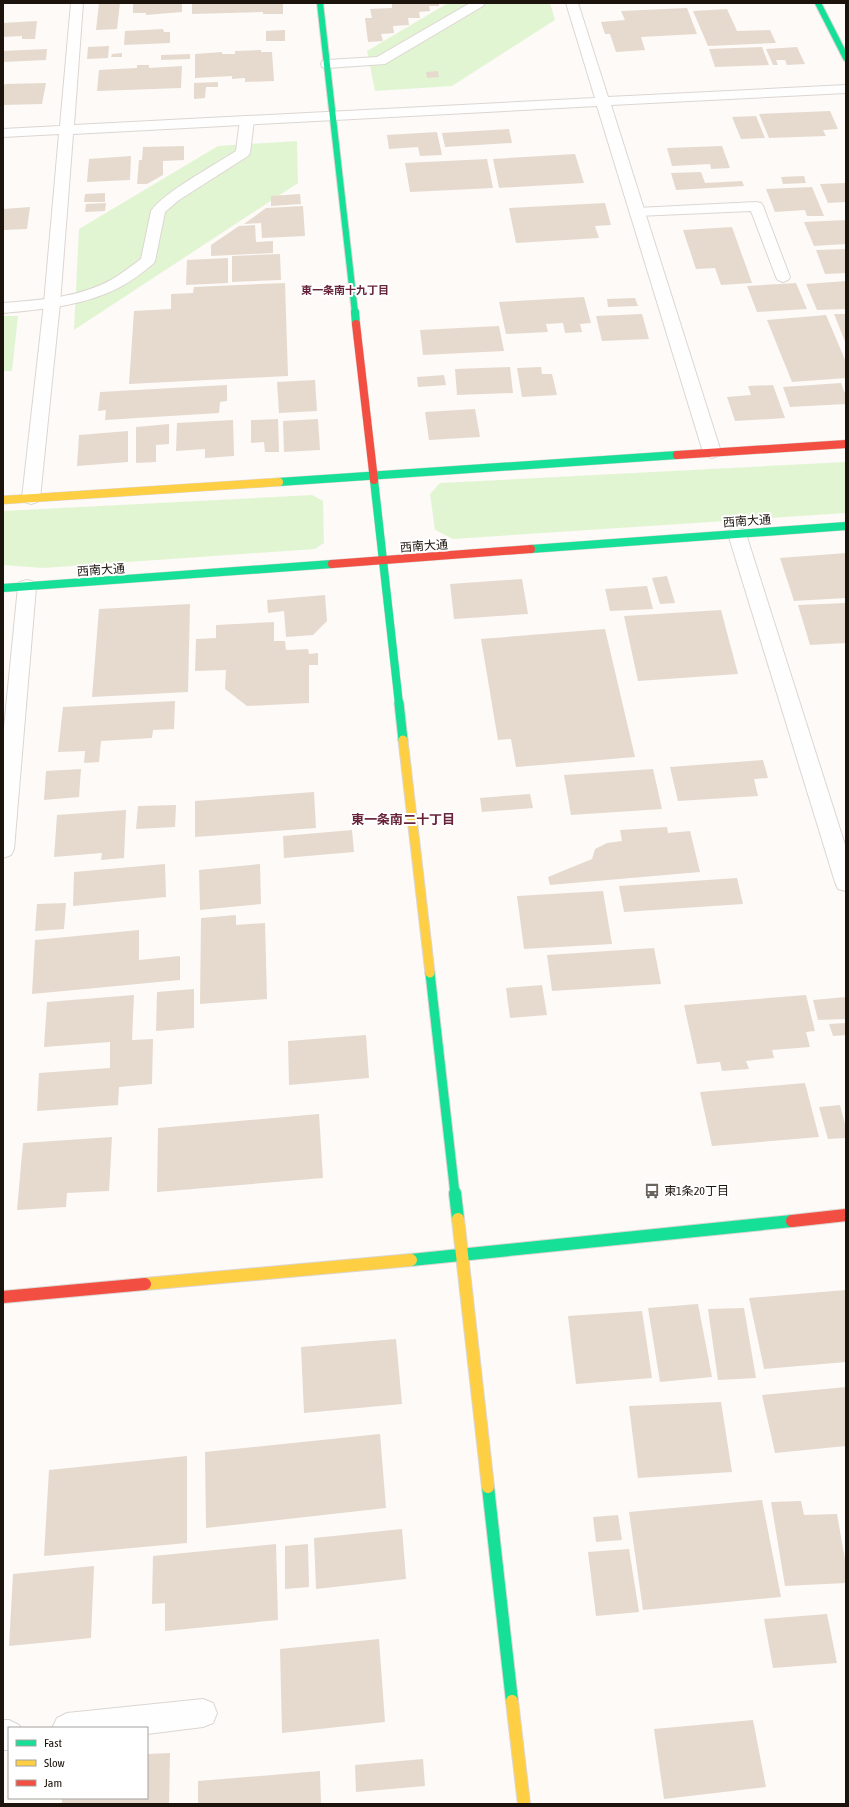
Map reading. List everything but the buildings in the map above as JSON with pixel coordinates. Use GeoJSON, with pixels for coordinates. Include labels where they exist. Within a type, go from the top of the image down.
{"type":"FeatureCollection","features":[{"type":"Feature","properties":{"kind":"street"},"geometry":{"type":"LineString","coordinates":[[31,498],[52,302],[68,130],[77,3]]}},
{"type":"Feature","properties":{"kind":"street"},"geometry":{"type":"LineString","coordinates":[[320,3],[524,1804]]}},
{"type":"Feature","properties":{"kind":"street"},"geometry":{"type":"LineString","coordinates":[[572,3],[712,452]]}},
{"type":"Feature","properties":{"kind":"street"},"geometry":{"type":"LineString","coordinates":[[818,3],[846,58]]}},
{"type":"Feature","properties":{"kind":"street"},"geometry":{"type":"LineString","coordinates":[[3,133],[846,89]]}},
{"type":"Feature","properties":{"kind":"street"},"geometry":{"type":"LineString","coordinates":[[3,500],[846,444]]}},
{"type":"Feature","properties":{"kind":"street","name":"西南大通"},"geometry":{"type":"LineString","coordinates":[[3,588],[846,526]]}},
{"type":"Feature","properties":{"kind":"street"},"geometry":{"type":"LineString","coordinates":[[737,534],[846,882]]}},
{"type":"Feature","properties":{"kind":"street"},"geometry":{"type":"LineString","coordinates":[[3,849],[27,587]]}},
{"type":"Feature","properties":{"kind":"street"},"geometry":{"type":"LineString","coordinates":[[3,1298],[463,1255],[846,1215]]}},
{"type":"Feature","properties":{"kind":"lane"},"geometry":{"type":"LineString","coordinates":[[327,64],[380,61],[479,3]]}},
{"type":"Feature","properties":{"kind":"lane"},"geometry":{"type":"LineString","coordinates":[[3,308],[52,302],[94,293],[115,284],[148,261],[158,211],[174,197],[243,153],[247,120]]}},
{"type":"Feature","properties":{"kind":"lane"},"geometry":{"type":"LineString","coordinates":[[637,212],[756,206],[782,277]]}},
{"type":"Feature","properties":{"kind":"lane"},"geometry":{"type":"LineString","coordinates":[[76,1727],[204,1713]]}},
{"type":"Feature","properties":{"kind":"green space"},"geometry":{"type":"Polygon","coordinates":[[[448,3],[550,3],[555,20],[452,86],[375,91],[367,51],[448,3]]]}},
{"type":"Feature","properties":{"kind":"green space"},"geometry":{"type":"Polygon","coordinates":[[[297,141],[298,183],[74,330],[79,229],[218,146],[297,141]]]}},
{"type":"Feature","properties":{"kind":"green space"},"geometry":{"type":"Polygon","coordinates":[[[3,316],[18,316],[12,371],[3,371],[3,316]]]}},
{"type":"Feature","properties":{"kind":"green space"},"geometry":{"type":"Polygon","coordinates":[[[846,462],[846,513],[453,539],[435,530],[430,494],[440,483],[846,462]]]}},
{"type":"Feature","properties":{"kind":"green space"},"geometry":{"type":"Polygon","coordinates":[[[312,495],[323,501],[324,543],[315,549],[43,568],[3,565],[3,511],[312,495]]]}},
{"type":"Feature","properties":{"kind":"traffic: fast"},"geometry":{"type":"LineString","coordinates":[[320,3],[356,324]]}},
{"type":"Feature","properties":{"kind":"traffic: fast"},"geometry":{"type":"LineString","coordinates":[[818,3],[846,58]]}},
{"type":"Feature","properties":{"kind":"traffic: fast"},"geometry":{"type":"LineString","coordinates":[[279,482],[677,455]]}},
{"type":"Feature","properties":{"kind":"traffic: fast"},"geometry":{"type":"LineString","coordinates":[[374,480],[403,740]]}},
{"type":"Feature","properties":{"kind":"traffic: fast"},"geometry":{"type":"LineString","coordinates":[[531,549],[846,526]]}},
{"type":"Feature","properties":{"kind":"traffic: fast"},"geometry":{"type":"LineString","coordinates":[[3,588],[332,564]]}},
{"type":"Feature","properties":{"kind":"traffic: fast"},"geometry":{"type":"LineString","coordinates":[[430,973],[458,1219]]}},
{"type":"Feature","properties":{"kind":"traffic: fast"},"geometry":{"type":"LineString","coordinates":[[411,1260],[792,1221]]}},
{"type":"Feature","properties":{"kind":"traffic: fast"},"geometry":{"type":"LineString","coordinates":[[488,1487],[512,1701]]}},
{"type":"Feature","properties":{"kind":"traffic: slow"},"geometry":{"type":"LineString","coordinates":[[3,500],[279,482]]}},
{"type":"Feature","properties":{"kind":"traffic: slow"},"geometry":{"type":"LineString","coordinates":[[403,740],[430,973]]}},
{"type":"Feature","properties":{"kind":"traffic: slow"},"geometry":{"type":"LineString","coordinates":[[458,1219],[488,1487]]}},
{"type":"Feature","properties":{"kind":"traffic: slow"},"geometry":{"type":"LineString","coordinates":[[145,1284],[411,1260]]}},
{"type":"Feature","properties":{"kind":"traffic: slow"},"geometry":{"type":"LineString","coordinates":[[512,1701],[524,1804]]}},
{"type":"Feature","properties":{"kind":"traffic: jam"},"geometry":{"type":"LineString","coordinates":[[356,324],[374,480]]}},
{"type":"Feature","properties":{"kind":"traffic: jam"},"geometry":{"type":"LineString","coordinates":[[677,455],[846,444]]}},
{"type":"Feature","properties":{"kind":"traffic: jam"},"geometry":{"type":"LineString","coordinates":[[332,564],[531,549]]}},
{"type":"Feature","properties":{"kind":"traffic: jam"},"geometry":{"type":"LineString","coordinates":[[792,1221],[846,1215]]}},
{"type":"Feature","properties":{"kind":"traffic: jam"},"geometry":{"type":"LineString","coordinates":[[3,1297],[145,1284]]}},
{"type":"Feature","properties":{"kind":"place","name":"東1条20丁目"},"geometry":{"type":"Point","coordinates":[652,1191]}},
{"type":"Feature","properties":{"kind":"district","name":"東一条南十九丁目"},"geometry":{"type":"Point","coordinates":[345,290]}},
{"type":"Feature","properties":{"kind":"district","name":"東一条南二十丁目"},"geometry":{"type":"Point","coordinates":[403,819]}}]}
